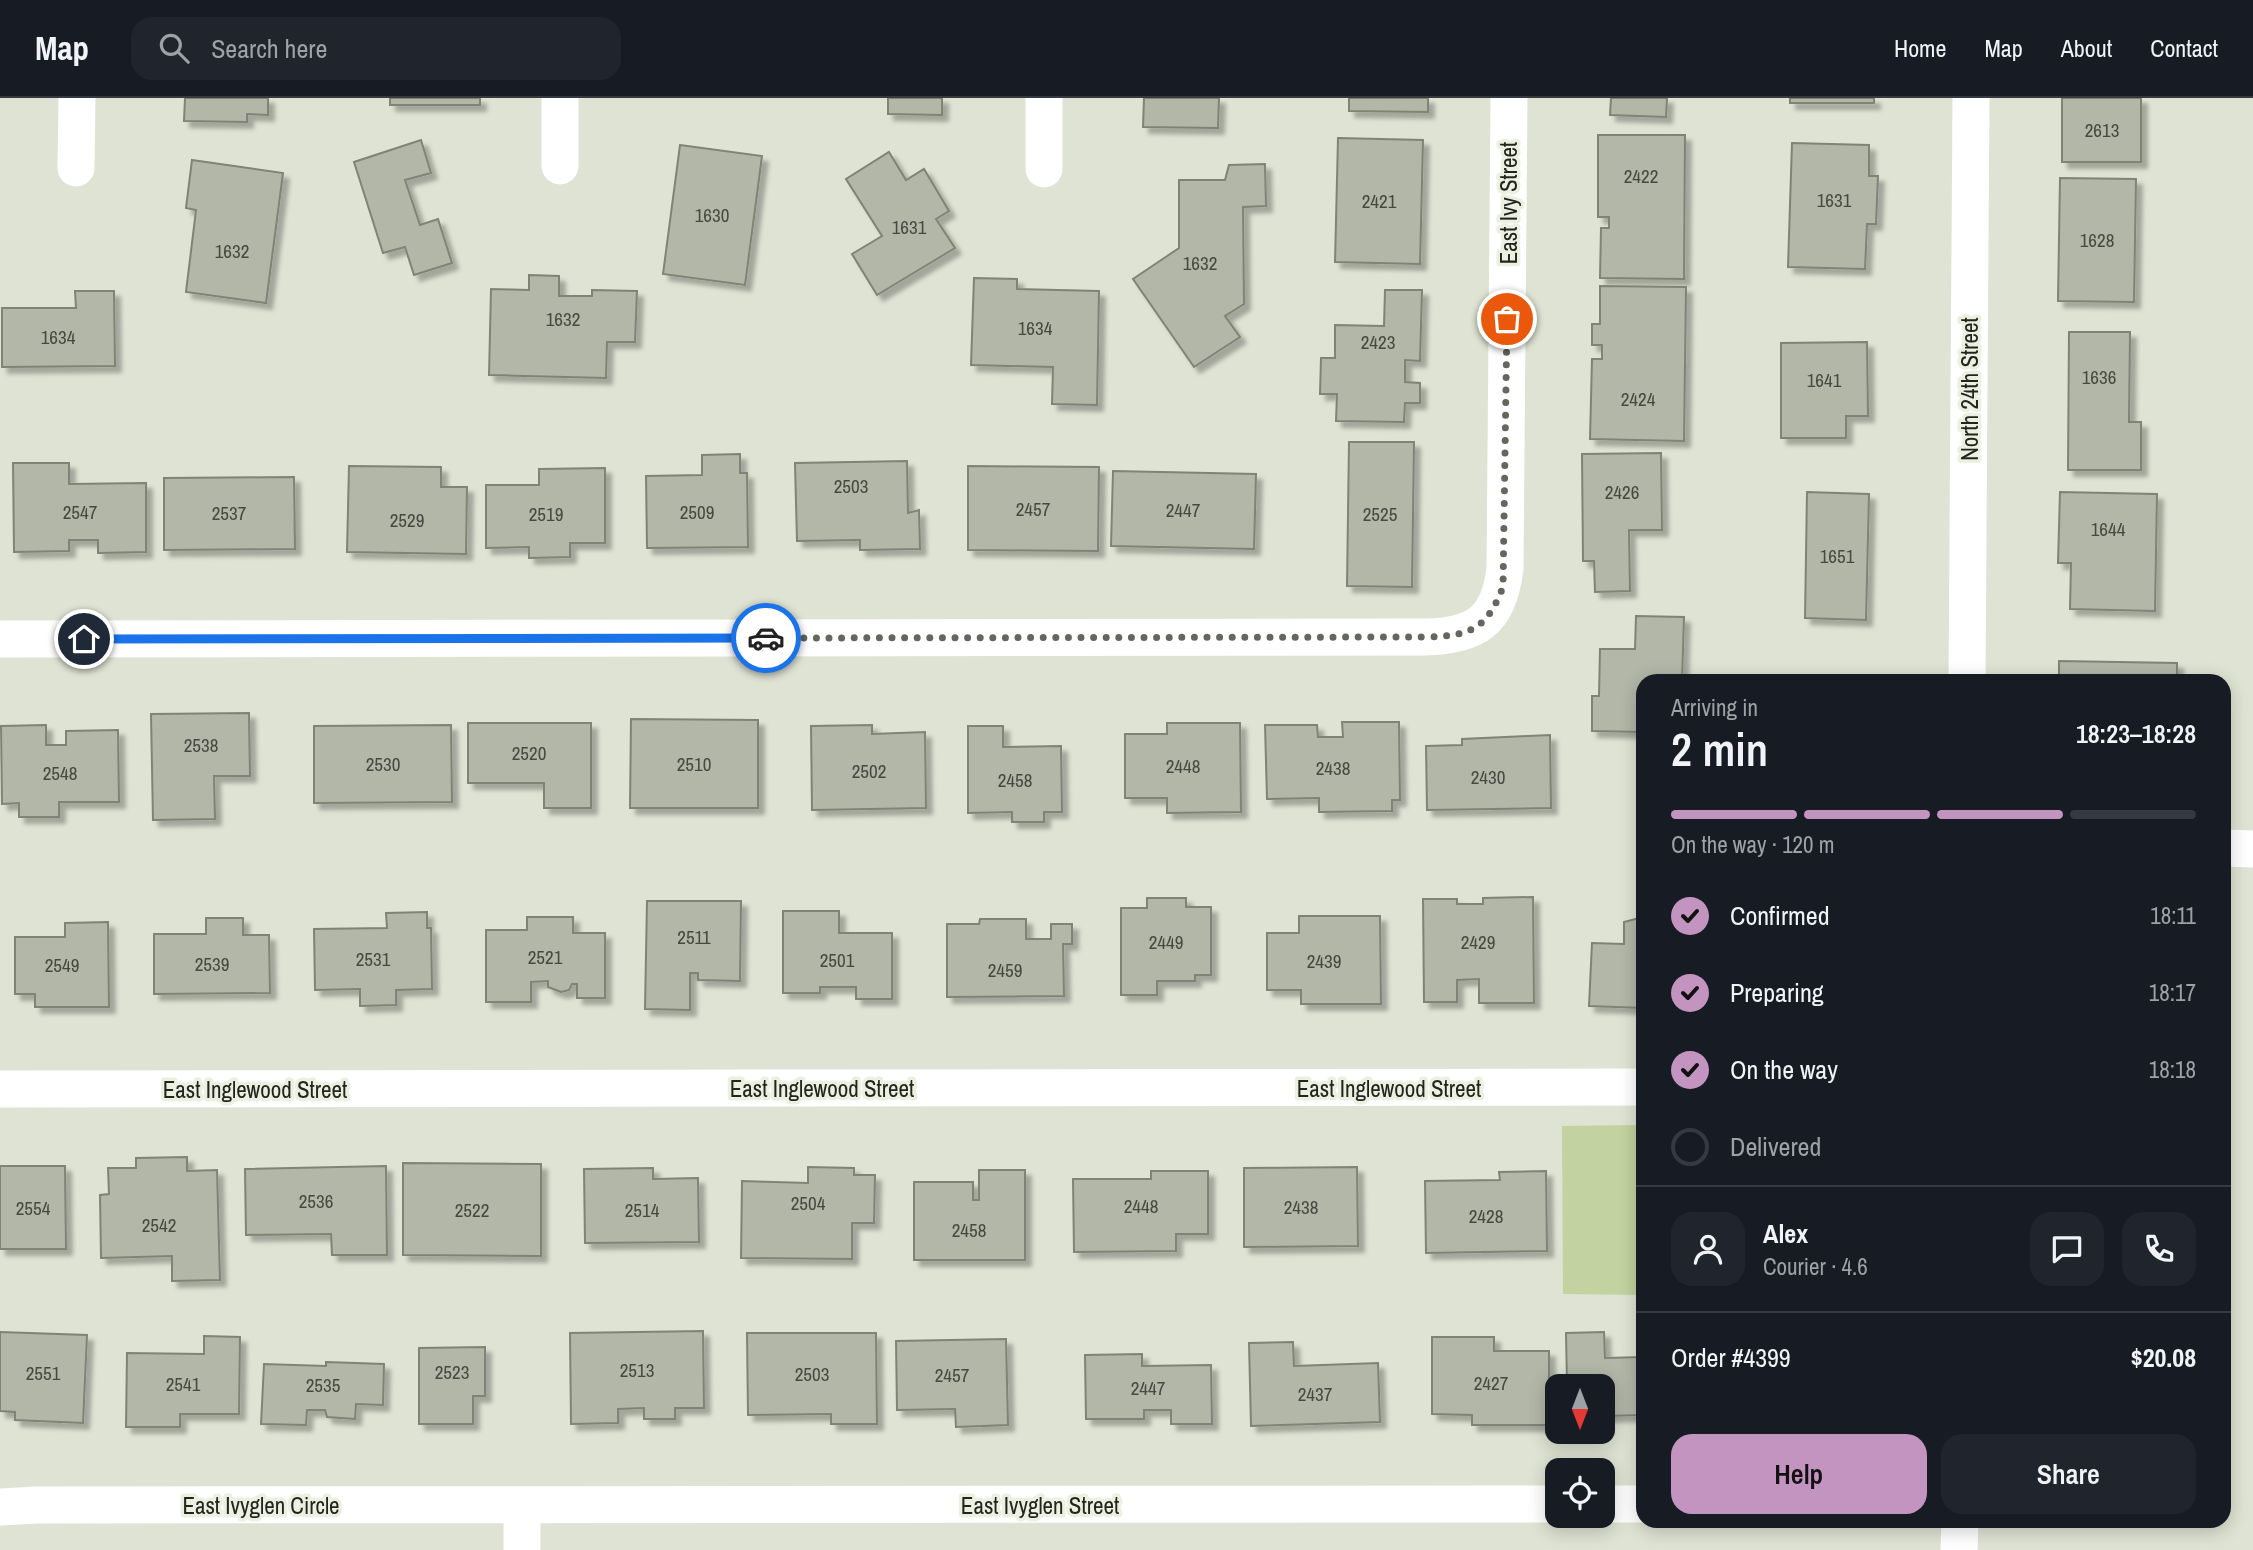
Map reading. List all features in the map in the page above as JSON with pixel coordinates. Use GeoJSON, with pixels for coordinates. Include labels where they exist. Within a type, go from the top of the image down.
{"type":"FeatureCollection","features":[{"type":"Feature","properties":{"kind":"street"},"geometry":{"type":"LineString","coordinates":[[76,168],[77,98]]}},
{"type":"Feature","properties":{"kind":"street"},"geometry":{"type":"LineString","coordinates":[[560,98],[560,166]]}},
{"type":"Feature","properties":{"kind":"street"},"geometry":{"type":"LineString","coordinates":[[1044,98],[1044,169]]}},
{"type":"Feature","properties":{"kind":"street","name":"East Ivy Street"},"geometry":{"type":"LineString","coordinates":[[0,639],[1447,637],[1465,632],[1483,624],[1495,608],[1503,587],[1509,98]]}},
{"type":"Feature","properties":{"kind":"street","name":"North 24th Street"},"geometry":{"type":"LineString","coordinates":[[1967,674],[1971,98]]}},
{"type":"Feature","properties":{"kind":"street"},"geometry":{"type":"LineString","coordinates":[[2231,848],[2253,849]]}},
{"type":"Feature","properties":{"kind":"street","name":"East Inglewood Street"},"geometry":{"type":"LineString","coordinates":[[0,1089],[1636,1087]]}},
{"type":"Feature","properties":{"kind":"street","name":"East Ivyglen Street"},"geometry":{"type":"LineString","coordinates":[[522,1505],[1545,1504]]}},
{"type":"Feature","properties":{"kind":"street"},"geometry":{"type":"LineString","coordinates":[[1615,1504],[1636,1504]]}},
{"type":"Feature","properties":{"kind":"street"},"geometry":{"type":"LineString","coordinates":[[522,1505],[522,1550]]}},
{"type":"Feature","properties":{"kind":"street","name":"East Ivyglen Circle"},"geometry":{"type":"LineString","coordinates":[[0,1507],[522,1505]]}},
{"type":"Feature","properties":{"kind":"street"},"geometry":{"type":"LineString","coordinates":[[1959,1550],[1960,1528]]}},
{"type":"Feature","properties":{"kind":"green space"},"geometry":{"type":"Polygon","coordinates":[[[1636,1125],[1636,1295],[1563,1294],[1562,1126],[1636,1125]]]}},
{"type":"Feature","properties":{"kind":"building"},"geometry":{"type":"Polygon","coordinates":[[[185,98],[268,98],[268,115],[247,114],[247,122],[184,121],[185,98]]]}},
{"type":"Feature","properties":{"kind":"building"},"geometry":{"type":"Polygon","coordinates":[[[390,98],[480,98],[480,105],[390,105],[390,98]]]}},
{"type":"Feature","properties":{"kind":"building"},"geometry":{"type":"Polygon","coordinates":[[[888,98],[942,98],[942,115],[888,114],[888,98]]]}},
{"type":"Feature","properties":{"kind":"building"},"geometry":{"type":"Polygon","coordinates":[[[1144,98],[1219,98],[1218,128],[1143,127],[1144,98]]]}},
{"type":"Feature","properties":{"kind":"building"},"geometry":{"type":"Polygon","coordinates":[[[1349,98],[1428,98],[1428,112],[1349,111],[1349,98]]]}},
{"type":"Feature","properties":{"kind":"building"},"geometry":{"type":"Polygon","coordinates":[[[1611,98],[1667,98],[1666,117],[1610,115],[1611,98]]]}},
{"type":"Feature","properties":{"kind":"building"},"geometry":{"type":"Polygon","coordinates":[[[1790,98],[1874,98],[1874,103],[1790,103],[1790,98]]]}},
{"type":"Feature","properties":{"kind":"building"},"geometry":{"type":"Polygon","coordinates":[[[2062,98],[2141,98],[2141,162],[2062,162],[2062,98]]]}},
{"type":"Feature","properties":{"kind":"building"},"geometry":{"type":"Polygon","coordinates":[[[1598,135],[1685,135],[1684,279],[1600,278],[1601,228],[1609,228],[1609,217],[1598,217],[1598,135]]]}},
{"type":"Feature","properties":{"kind":"building"},"geometry":{"type":"Polygon","coordinates":[[[1338,138],[1423,140],[1420,264],[1335,262],[1338,138]]]}},
{"type":"Feature","properties":{"kind":"building"},"geometry":{"type":"Polygon","coordinates":[[[421,140],[431,173],[405,180],[420,225],[438,219],[452,263],[414,275],[405,247],[383,253],[354,162],[421,140]]]}},
{"type":"Feature","properties":{"kind":"building"},"geometry":{"type":"Polygon","coordinates":[[[1792,143],[1869,145],[1869,176],[1878,176],[1876,224],[1867,224],[1865,269],[1788,267],[1792,143]]]}},
{"type":"Feature","properties":{"kind":"building"},"geometry":{"type":"Polygon","coordinates":[[[680,145],[762,156],[745,285],[663,274],[680,145]]]}},
{"type":"Feature","properties":{"kind":"building"},"geometry":{"type":"Polygon","coordinates":[[[889,152],[906,180],[924,169],[949,211],[936,219],[955,248],[877,295],[852,254],[882,236],[846,179],[889,152]]]}},
{"type":"Feature","properties":{"kind":"building"},"geometry":{"type":"Polygon","coordinates":[[[192,160],[283,173],[266,303],[186,292],[196,210],[186,208],[192,160]]]}},
{"type":"Feature","properties":{"kind":"building"},"geometry":{"type":"Polygon","coordinates":[[[1265,164],[1266,206],[1243,207],[1244,304],[1225,316],[1240,337],[1194,367],[1133,279],[1179,248],[1179,180],[1225,180],[1229,165],[1265,164]]]}},
{"type":"Feature","properties":{"kind":"building"},"geometry":{"type":"Polygon","coordinates":[[[2060,178],[2136,179],[2134,302],[2058,301],[2060,178]]]}},
{"type":"Feature","properties":{"kind":"building"},"geometry":{"type":"Polygon","coordinates":[[[529,275],[559,276],[559,296],[592,296],[592,290],[637,291],[635,342],[607,342],[606,378],[489,375],[491,289],[529,290],[529,275]]]}},
{"type":"Feature","properties":{"kind":"building"},"geometry":{"type":"Polygon","coordinates":[[[974,278],[1017,279],[1017,289],[1099,291],[1097,405],[1052,404],[1053,367],[971,365],[974,278]]]}},
{"type":"Feature","properties":{"kind":"building"},"geometry":{"type":"Polygon","coordinates":[[[1600,286],[1686,287],[1684,441],[1590,439],[1592,359],[1602,359],[1602,345],[1592,345],[1592,324],[1600,324],[1600,286]]]}},
{"type":"Feature","properties":{"kind":"building"},"geometry":{"type":"Polygon","coordinates":[[[1385,290],[1422,290],[1420,361],[1405,360],[1405,382],[1420,383],[1420,403],[1405,403],[1404,422],[1336,421],[1337,394],[1320,394],[1321,358],[1335,358],[1335,325],[1384,326],[1385,290]]]}},
{"type":"Feature","properties":{"kind":"building"},"geometry":{"type":"Polygon","coordinates":[[[75,291],[114,291],[115,366],[2,367],[2,308],[76,308],[75,291]]]}},
{"type":"Feature","properties":{"kind":"building"},"geometry":{"type":"Polygon","coordinates":[[[2069,332],[2130,332],[2129,422],[2141,422],[2141,470],[2068,470],[2069,332]]]}},
{"type":"Feature","properties":{"kind":"building"},"geometry":{"type":"Polygon","coordinates":[[[1867,342],[1868,416],[1846,416],[1846,438],[1781,438],[1781,343],[1867,342]]]}},
{"type":"Feature","properties":{"kind":"building"},"geometry":{"type":"Polygon","coordinates":[[[1349,442],[1414,442],[1412,587],[1347,586],[1349,442]]]}},
{"type":"Feature","properties":{"kind":"building"},"geometry":{"type":"Polygon","coordinates":[[[1661,453],[1662,530],[1629,530],[1630,591],[1595,592],[1594,561],[1583,561],[1582,454],[1661,453]]]}},
{"type":"Feature","properties":{"kind":"building"},"geometry":{"type":"Polygon","coordinates":[[[740,454],[740,473],[747,473],[748,547],[647,548],[646,476],[702,475],[702,455],[740,454]]]}},
{"type":"Feature","properties":{"kind":"building"},"geometry":{"type":"Polygon","coordinates":[[[907,461],[908,513],[919,510],[920,549],[860,550],[860,540],[797,541],[795,463],[907,461]]]}},
{"type":"Feature","properties":{"kind":"building"},"geometry":{"type":"Polygon","coordinates":[[[13,463],[69,463],[69,484],[146,483],[146,552],[98,553],[98,540],[69,540],[69,551],[14,552],[13,463]]]}},
{"type":"Feature","properties":{"kind":"building"},"geometry":{"type":"Polygon","coordinates":[[[349,466],[441,467],[441,487],[467,487],[466,554],[347,552],[349,466]]]}},
{"type":"Feature","properties":{"kind":"building"},"geometry":{"type":"Polygon","coordinates":[[[968,466],[1099,467],[1098,551],[968,550],[968,466]]]}},
{"type":"Feature","properties":{"kind":"building"},"geometry":{"type":"Polygon","coordinates":[[[605,468],[605,543],[570,543],[570,557],[529,558],[529,547],[486,548],[486,485],[539,485],[539,469],[605,468]]]}},
{"type":"Feature","properties":{"kind":"building"},"geometry":{"type":"Polygon","coordinates":[[[1113,471],[1256,474],[1254,549],[1111,546],[1113,471]]]}},
{"type":"Feature","properties":{"kind":"building"},"geometry":{"type":"Polygon","coordinates":[[[294,477],[295,549],[164,550],[164,478],[294,477]]]}},
{"type":"Feature","properties":{"kind":"building"},"geometry":{"type":"Polygon","coordinates":[[[1807,492],[1869,494],[1866,620],[1805,618],[1807,492]]]}},
{"type":"Feature","properties":{"kind":"building"},"geometry":{"type":"Polygon","coordinates":[[[2060,492],[2157,494],[2155,611],[2070,609],[2071,563],[2058,563],[2060,492]]]}},
{"type":"Feature","properties":{"kind":"building"},"geometry":{"type":"Polygon","coordinates":[[[1636,616],[1684,617],[1682,674],[1636,674],[1636,732],[1592,731],[1592,696],[1599,696],[1600,649],[1635,649],[1636,616]]]}},
{"type":"Feature","properties":{"kind":"building"},"geometry":{"type":"Polygon","coordinates":[[[2059,661],[2177,663],[2177,674],[2059,674],[2059,661]]]}},
{"type":"Feature","properties":{"kind":"building"},"geometry":{"type":"Polygon","coordinates":[[[249,713],[250,776],[214,776],[215,819],[153,820],[151,714],[249,713]]]}},
{"type":"Feature","properties":{"kind":"building"},"geometry":{"type":"Polygon","coordinates":[[[631,719],[758,720],[758,808],[630,808],[631,719]]]}},
{"type":"Feature","properties":{"kind":"building"},"geometry":{"type":"Polygon","coordinates":[[[1342,722],[1399,722],[1400,800],[1392,800],[1392,811],[1319,812],[1319,798],[1267,799],[1265,725],[1317,725],[1318,737],[1343,737],[1342,722]]]}},
{"type":"Feature","properties":{"kind":"building"},"geometry":{"type":"Polygon","coordinates":[[[468,723],[591,723],[591,808],[544,808],[544,783],[468,783],[468,723]]]}},
{"type":"Feature","properties":{"kind":"building"},"geometry":{"type":"Polygon","coordinates":[[[1167,723],[1240,723],[1241,812],[1167,813],[1167,798],[1125,798],[1125,734],[1167,734],[1167,723]]]}},
{"type":"Feature","properties":{"kind":"building"},"geometry":{"type":"Polygon","coordinates":[[[46,725],[46,745],[66,745],[66,731],[118,730],[119,802],[59,802],[59,817],[19,817],[19,803],[2,804],[1,726],[46,725]]]}},
{"type":"Feature","properties":{"kind":"building"},"geometry":{"type":"Polygon","coordinates":[[[451,725],[452,802],[314,803],[314,726],[451,725]]]}},
{"type":"Feature","properties":{"kind":"building"},"geometry":{"type":"Polygon","coordinates":[[[872,725],[872,734],[925,732],[926,808],[812,810],[811,726],[872,725]]]}},
{"type":"Feature","properties":{"kind":"building"},"geometry":{"type":"Polygon","coordinates":[[[968,726],[1003,726],[1003,747],[1061,746],[1062,812],[1044,812],[1044,822],[1012,822],[1012,812],[968,813],[968,726]]]}},
{"type":"Feature","properties":{"kind":"building"},"geometry":{"type":"Polygon","coordinates":[[[1550,735],[1551,808],[1427,810],[1426,746],[1462,745],[1462,739],[1550,735]]]}},
{"type":"Feature","properties":{"kind":"building"},"geometry":{"type":"Polygon","coordinates":[[[1533,897],[1534,1003],[1479,1003],[1479,979],[1457,980],[1457,1002],[1424,1002],[1423,899],[1457,899],[1457,904],[1483,904],[1483,898],[1533,897]]]}},
{"type":"Feature","properties":{"kind":"building"},"geometry":{"type":"Polygon","coordinates":[[[1147,898],[1186,898],[1186,907],[1211,907],[1211,975],[1195,975],[1195,981],[1157,981],[1157,995],[1121,995],[1121,908],[1147,908],[1147,898]]]}},
{"type":"Feature","properties":{"kind":"building"},"geometry":{"type":"Polygon","coordinates":[[[647,901],[741,901],[740,981],[698,980],[698,973],[690,973],[690,1010],[645,1009],[647,901]]]}},
{"type":"Feature","properties":{"kind":"building"},"geometry":{"type":"Polygon","coordinates":[[[783,911],[839,911],[839,933],[892,933],[892,999],[856,999],[856,987],[820,987],[820,993],[783,993],[783,911]]]}},
{"type":"Feature","properties":{"kind":"building"},"geometry":{"type":"Polygon","coordinates":[[[427,912],[427,928],[431,928],[432,989],[396,990],[396,1005],[360,1006],[360,989],[315,990],[314,929],[387,928],[386,913],[427,912]]]}},
{"type":"Feature","properties":{"kind":"building"},"geometry":{"type":"Polygon","coordinates":[[[1299,916],[1380,916],[1381,1004],[1301,1004],[1301,990],[1267,990],[1267,933],[1299,933],[1299,916]]]}},
{"type":"Feature","properties":{"kind":"building"},"geometry":{"type":"Polygon","coordinates":[[[527,917],[573,917],[573,933],[605,933],[605,998],[577,998],[577,984],[572,984],[569,990],[561,992],[548,987],[548,981],[531,982],[531,1002],[486,1002],[486,930],[527,930],[527,917]]]}},
{"type":"Feature","properties":{"kind":"building"},"geometry":{"type":"Polygon","coordinates":[[[206,918],[243,918],[243,935],[269,935],[270,993],[154,994],[154,934],[206,934],[206,918]]]}},
{"type":"Feature","properties":{"kind":"building"},"geometry":{"type":"Polygon","coordinates":[[[980,919],[1026,919],[1026,939],[1051,939],[1051,924],[1072,924],[1072,944],[1063,944],[1064,996],[947,997],[947,924],[979,924],[980,919]]]}},
{"type":"Feature","properties":{"kind":"building"},"geometry":{"type":"Polygon","coordinates":[[[1636,919],[1636,1008],[1589,1006],[1592,943],[1624,944],[1624,922],[1636,919]]]}},
{"type":"Feature","properties":{"kind":"building"},"geometry":{"type":"Polygon","coordinates":[[[108,922],[109,1007],[35,1007],[35,994],[15,994],[15,937],[65,937],[65,923],[108,922]]]}},
{"type":"Feature","properties":{"kind":"building"},"geometry":{"type":"Polygon","coordinates":[[[187,1157],[187,1171],[217,1170],[220,1280],[172,1281],[172,1256],[101,1258],[100,1195],[109,1194],[108,1168],[136,1168],[136,1158],[187,1157]]]}},
{"type":"Feature","properties":{"kind":"building"},"geometry":{"type":"Polygon","coordinates":[[[403,1163],[541,1164],[541,1256],[403,1255],[403,1163]]]}},
{"type":"Feature","properties":{"kind":"building"},"geometry":{"type":"Polygon","coordinates":[[[0,1166],[65,1166],[66,1249],[0,1249],[0,1166]]]}},
{"type":"Feature","properties":{"kind":"building"},"geometry":{"type":"Polygon","coordinates":[[[386,1166],[387,1255],[332,1255],[331,1234],[246,1235],[245,1169],[386,1166]]]}},
{"type":"Feature","properties":{"kind":"building"},"geometry":{"type":"Polygon","coordinates":[[[808,1167],[854,1168],[854,1175],[875,1175],[874,1223],[852,1223],[852,1259],[741,1258],[742,1181],[808,1183],[808,1167]]]}},
{"type":"Feature","properties":{"kind":"building"},"geometry":{"type":"Polygon","coordinates":[[[1357,1167],[1358,1246],[1244,1247],[1244,1168],[1357,1167]]]}},
{"type":"Feature","properties":{"kind":"building"},"geometry":{"type":"Polygon","coordinates":[[[653,1168],[653,1179],[698,1178],[699,1242],[585,1243],[584,1169],[653,1168]]]}},
{"type":"Feature","properties":{"kind":"building"},"geometry":{"type":"Polygon","coordinates":[[[979,1170],[1025,1170],[1025,1260],[914,1260],[914,1182],[973,1182],[973,1200],[979,1200],[979,1170]]]}},
{"type":"Feature","properties":{"kind":"building"},"geometry":{"type":"Polygon","coordinates":[[[1151,1171],[1208,1171],[1208,1234],[1176,1234],[1176,1251],[1074,1252],[1073,1179],[1151,1179],[1151,1171]]]}},
{"type":"Feature","properties":{"kind":"building"},"geometry":{"type":"Polygon","coordinates":[[[1546,1171],[1547,1251],[1426,1253],[1425,1181],[1500,1180],[1499,1172],[1546,1171]]]}},
{"type":"Feature","properties":{"kind":"building"},"geometry":{"type":"Polygon","coordinates":[[[703,1331],[704,1408],[675,1408],[675,1419],[644,1419],[644,1408],[618,1409],[618,1423],[571,1424],[570,1333],[703,1331]]]}},
{"type":"Feature","properties":{"kind":"building"},"geometry":{"type":"Polygon","coordinates":[[[0,1332],[87,1335],[83,1423],[15,1420],[15,1412],[0,1411],[0,1332]]]}},
{"type":"Feature","properties":{"kind":"building"},"geometry":{"type":"Polygon","coordinates":[[[1604,1332],[1605,1358],[1636,1357],[1636,1415],[1615,1416],[1615,1374],[1567,1374],[1566,1333],[1604,1332]]]}},
{"type":"Feature","properties":{"kind":"building"},"geometry":{"type":"Polygon","coordinates":[[[747,1333],[876,1333],[877,1424],[831,1424],[831,1414],[748,1415],[747,1333]]]}},
{"type":"Feature","properties":{"kind":"building"},"geometry":{"type":"Polygon","coordinates":[[[204,1336],[240,1337],[239,1414],[180,1414],[180,1427],[126,1427],[127,1353],[204,1354],[204,1336]]]}},
{"type":"Feature","properties":{"kind":"building"},"geometry":{"type":"Polygon","coordinates":[[[1432,1337],[1494,1337],[1494,1351],[1549,1351],[1549,1374],[1545,1374],[1545,1425],[1472,1425],[1472,1415],[1432,1414],[1432,1337]]]}},
{"type":"Feature","properties":{"kind":"building"},"geometry":{"type":"Polygon","coordinates":[[[1006,1339],[1008,1425],[956,1427],[955,1409],[897,1410],[896,1341],[1006,1339]]]}},
{"type":"Feature","properties":{"kind":"building"},"geometry":{"type":"Polygon","coordinates":[[[1293,1342],[1294,1366],[1378,1363],[1380,1422],[1251,1426],[1249,1343],[1293,1342]]]}},
{"type":"Feature","properties":{"kind":"building"},"geometry":{"type":"Polygon","coordinates":[[[485,1347],[485,1396],[473,1396],[473,1424],[419,1424],[419,1348],[485,1347]]]}},
{"type":"Feature","properties":{"kind":"building"},"geometry":{"type":"Polygon","coordinates":[[[1142,1354],[1142,1366],[1211,1365],[1212,1424],[1171,1424],[1171,1410],[1144,1410],[1144,1419],[1086,1419],[1085,1355],[1142,1354]]]}},
{"type":"Feature","properties":{"kind":"building"},"geometry":{"type":"Polygon","coordinates":[[[326,1362],[384,1364],[383,1405],[356,1404],[355,1419],[327,1417],[325,1410],[307,1410],[306,1425],[261,1424],[264,1364],[326,1366],[326,1362]]]}},
{"type":"Feature","properties":{"kind":"way so far"},"geometry":{"type":"LineString","coordinates":[[766,638],[1447,637],[1465,632],[1483,624],[1495,608],[1503,587],[1507,319]]}},
{"type":"Feature","properties":{"kind":"route"},"geometry":{"type":"LineString","coordinates":[[84,639],[766,638]]}}]}
